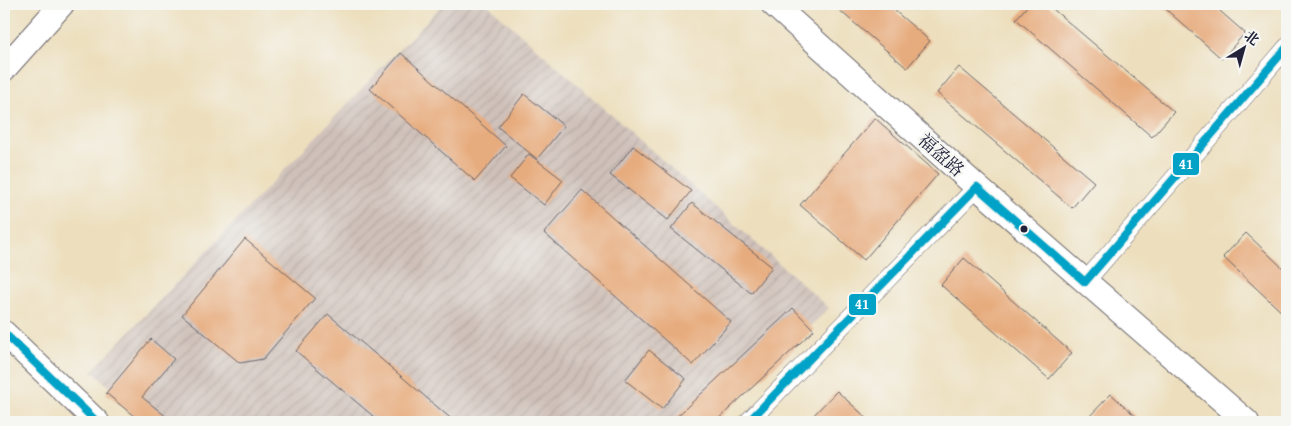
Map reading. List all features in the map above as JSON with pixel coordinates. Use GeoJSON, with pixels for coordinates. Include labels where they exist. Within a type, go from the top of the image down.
{"type":"FeatureCollection","features":[{"type":"Feature","properties":{"kind":"street"},"geometry":{"type":"LineString","coordinates":[[4,70],[62,4]]}},
{"type":"Feature","properties":{"kind":"street","name":"福盈路"},"geometry":{"type":"LineString","coordinates":[[773,4],[977,187],[1248,422]]}},
{"type":"Feature","properties":{"kind":"street"},"geometry":{"type":"LineString","coordinates":[[1085,282],[1287,47]]}},
{"type":"Feature","properties":{"kind":"street"},"geometry":{"type":"LineString","coordinates":[[748,422],[977,187]]}},
{"type":"Feature","properties":{"kind":"street"},"geometry":{"type":"LineString","coordinates":[[4,333],[97,422]]}},
{"type":"Feature","properties":{"kind":"shaded area"},"geometry":{"type":"Polygon","coordinates":[[[443,4],[487,4],[829,308],[711,422],[150,422],[92,371],[443,4]]]}},
{"type":"Feature","properties":{"kind":"building"},"geometry":{"type":"Polygon","coordinates":[[[832,4],[887,4],[930,41],[907,68],[832,4]]]}},
{"type":"Feature","properties":{"kind":"building"},"geometry":{"type":"Polygon","coordinates":[[[1029,4],[1047,4],[1174,112],[1152,137],[1016,19],[1029,4]]]}},
{"type":"Feature","properties":{"kind":"building"},"geometry":{"type":"Polygon","coordinates":[[[1160,4],[1212,4],[1245,33],[1222,59],[1160,4]]]}},
{"type":"Feature","properties":{"kind":"building"},"geometry":{"type":"Polygon","coordinates":[[[401,53],[506,146],[475,181],[370,89],[401,53]]]}},
{"type":"Feature","properties":{"kind":"building"},"geometry":{"type":"Polygon","coordinates":[[[959,67],[1094,182],[1072,208],[937,93],[959,67]]]}},
{"type":"Feature","properties":{"kind":"building"},"geometry":{"type":"Polygon","coordinates":[[[524,94],[564,126],[537,159],[498,127],[524,94]]]}},
{"type":"Feature","properties":{"kind":"building"},"geometry":{"type":"Polygon","coordinates":[[[875,118],[938,174],[864,260],[800,205],[875,118]]]}},
{"type":"Feature","properties":{"kind":"building"},"geometry":{"type":"Polygon","coordinates":[[[633,146],[691,191],[668,220],[610,175],[633,146]]]}},
{"type":"Feature","properties":{"kind":"building"},"geometry":{"type":"Polygon","coordinates":[[[529,154],[563,180],[544,205],[510,178],[529,154]]]}},
{"type":"Feature","properties":{"kind":"building"},"geometry":{"type":"Polygon","coordinates":[[[582,190],[731,322],[693,365],[544,233],[582,190]]]}},
{"type":"Feature","properties":{"kind":"building"},"geometry":{"type":"Polygon","coordinates":[[[692,203],[772,267],[751,293],[671,229],[692,203]]]}},
{"type":"Feature","properties":{"kind":"building"},"geometry":{"type":"Polygon","coordinates":[[[1246,233],[1287,272],[1287,317],[1223,257],[1246,233]]]}},
{"type":"Feature","properties":{"kind":"building"},"geometry":{"type":"Polygon","coordinates":[[[245,239],[315,298],[263,359],[240,363],[182,315],[245,239]]]}},
{"type":"Feature","properties":{"kind":"building"},"geometry":{"type":"Polygon","coordinates":[[[964,258],[1072,353],[1049,379],[941,285],[964,258]]]}},
{"type":"Feature","properties":{"kind":"building"},"geometry":{"type":"Polygon","coordinates":[[[793,308],[814,330],[715,422],[671,422],[793,308]]]}},
{"type":"Feature","properties":{"kind":"building"},"geometry":{"type":"Polygon","coordinates":[[[328,314],[455,422],[380,422],[296,351],[328,314]]]}},
{"type":"Feature","properties":{"kind":"building"},"geometry":{"type":"Polygon","coordinates":[[[151,339],[174,359],[142,397],[173,422],[141,422],[106,393],[151,339]]]}},
{"type":"Feature","properties":{"kind":"building"},"geometry":{"type":"Polygon","coordinates":[[[649,350],[686,379],[662,409],[625,380],[649,350]]]}},
{"type":"Feature","properties":{"kind":"building"},"geometry":{"type":"Polygon","coordinates":[[[837,391],[871,422],[807,422],[837,391]]]}},
{"type":"Feature","properties":{"kind":"building"},"geometry":{"type":"Polygon","coordinates":[[[1111,394],[1142,422],[1088,422],[1086,420],[1111,394]]]}},
{"type":"Feature","properties":{"kind":"transit line","name":"41"},"geometry":{"type":"LineString","coordinates":[[1085,282],[1287,47]]}},
{"type":"Feature","properties":{"kind":"transit line","name":"41"},"geometry":{"type":"LineString","coordinates":[[977,187],[1085,282]]}},
{"type":"Feature","properties":{"kind":"transit line","name":"41"},"geometry":{"type":"LineString","coordinates":[[748,422],[977,187]]}},
{"type":"Feature","properties":{"kind":"transit line","name":"41"},"geometry":{"type":"LineString","coordinates":[[4,333],[97,422]]}}]}
